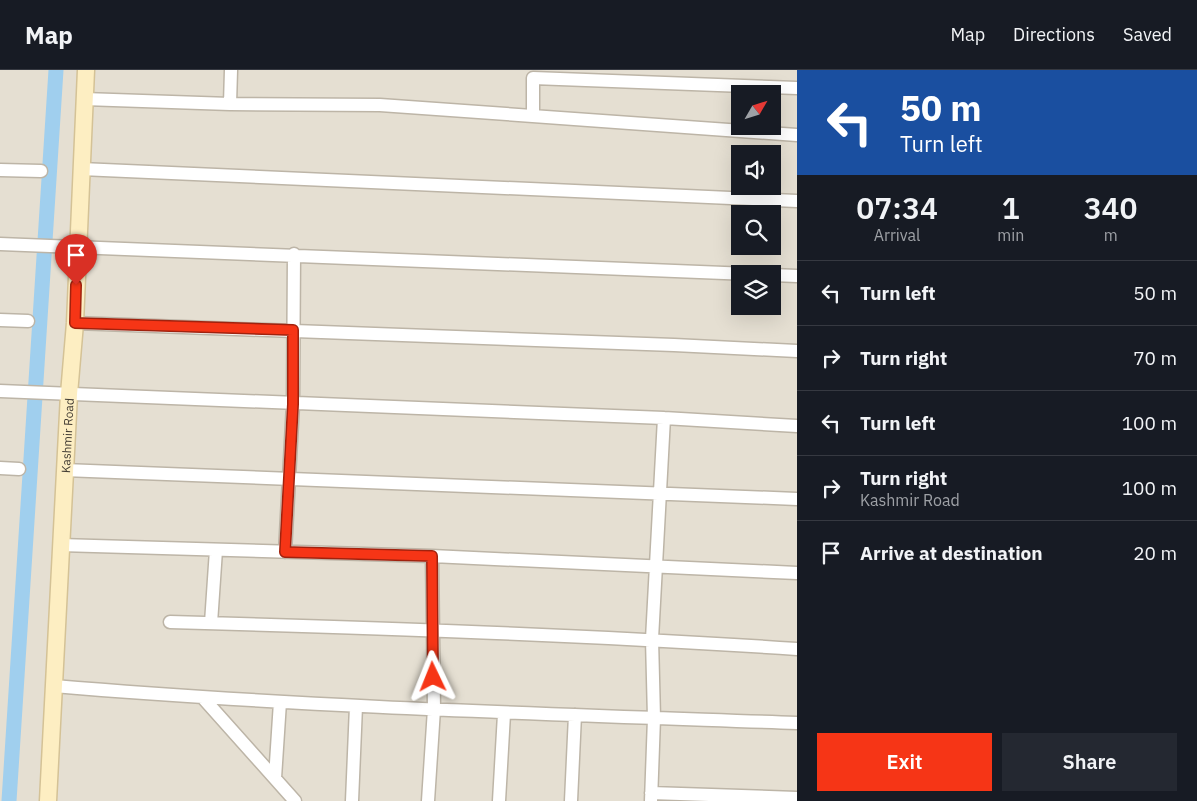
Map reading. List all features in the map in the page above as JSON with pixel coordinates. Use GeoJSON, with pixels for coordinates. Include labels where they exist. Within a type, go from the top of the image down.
{"type":"FeatureCollection","features":[{"type":"Feature","properties":{"kind":"main road","name":"Kashmir Road"},"geometry":{"type":"LineString","coordinates":[[48,801],[68,394],[75,323],[76,247],[86,70]]}},
{"type":"Feature","properties":{"kind":"street"},"geometry":{"type":"LineString","coordinates":[[230,104],[231,70]]}},
{"type":"Feature","properties":{"kind":"street"},"geometry":{"type":"LineString","coordinates":[[533,116],[533,74],[797,88]]}},
{"type":"Feature","properties":{"kind":"street"},"geometry":{"type":"LineString","coordinates":[[84,99],[230,104],[380,105],[797,135]]}},
{"type":"Feature","properties":{"kind":"street"},"geometry":{"type":"LineString","coordinates":[[81,169],[797,201]]}},
{"type":"Feature","properties":{"kind":"street"},"geometry":{"type":"LineString","coordinates":[[0,170],[41,172]]}},
{"type":"Feature","properties":{"kind":"street"},"geometry":{"type":"LineString","coordinates":[[6,244],[294,254],[731,273]]}},
{"type":"Feature","properties":{"kind":"street"},"geometry":{"type":"LineString","coordinates":[[285,552],[293,404],[294,254]]}},
{"type":"Feature","properties":{"kind":"street"},"geometry":{"type":"LineString","coordinates":[[781,275],[797,276]]}},
{"type":"Feature","properties":{"kind":"street"},"geometry":{"type":"LineString","coordinates":[[0,320],[28,321]]}},
{"type":"Feature","properties":{"kind":"street"},"geometry":{"type":"LineString","coordinates":[[75,323],[797,351]]}},
{"type":"Feature","properties":{"kind":"street"},"geometry":{"type":"LineString","coordinates":[[1,391],[664,418],[797,426]]}},
{"type":"Feature","properties":{"kind":"street"},"geometry":{"type":"LineString","coordinates":[[664,418],[652,639],[654,718],[651,797],[797,798]]}},
{"type":"Feature","properties":{"kind":"street"},"geometry":{"type":"LineString","coordinates":[[0,468],[19,469]]}},
{"type":"Feature","properties":{"kind":"street"},"geometry":{"type":"LineString","coordinates":[[64,470],[797,499]]}},
{"type":"Feature","properties":{"kind":"street"},"geometry":{"type":"LineString","coordinates":[[60,545],[432,556],[797,573]]}},
{"type":"Feature","properties":{"kind":"street"},"geometry":{"type":"LineString","coordinates":[[212,623],[216,550]]}},
{"type":"Feature","properties":{"kind":"street"},"geometry":{"type":"LineString","coordinates":[[428,801],[434,709],[431,629],[432,556]]}},
{"type":"Feature","properties":{"kind":"street"},"geometry":{"type":"LineString","coordinates":[[170,622],[431,629],[652,639],[797,649]]}},
{"type":"Feature","properties":{"kind":"street"},"geometry":{"type":"LineString","coordinates":[[54,686],[204,699],[504,714],[797,723]]}},
{"type":"Feature","properties":{"kind":"street"},"geometry":{"type":"LineString","coordinates":[[204,699],[295,801]]}},
{"type":"Feature","properties":{"kind":"street"},"geometry":{"type":"LineString","coordinates":[[275,778],[280,702]]}},
{"type":"Feature","properties":{"kind":"street"},"geometry":{"type":"LineString","coordinates":[[352,801],[356,706]]}},
{"type":"Feature","properties":{"kind":"street"},"geometry":{"type":"LineString","coordinates":[[499,801],[504,714]]}},
{"type":"Feature","properties":{"kind":"street"},"geometry":{"type":"LineString","coordinates":[[571,801],[575,715]]}},
{"type":"Feature","properties":{"kind":"shaded area"},"geometry":{"type":"Polygon","coordinates":[[[0,70],[797,70],[797,801],[0,801],[0,70]]]}},
{"type":"Feature","properties":{"kind":"waterway"},"geometry":{"type":"LineString","coordinates":[[9,801],[56,70]]}},
{"type":"Feature","properties":{"kind":"route"},"geometry":{"type":"LineString","coordinates":[[76,285],[75,323],[293,330],[293,404],[285,552],[432,556],[431,629],[433,677]]}}]}
